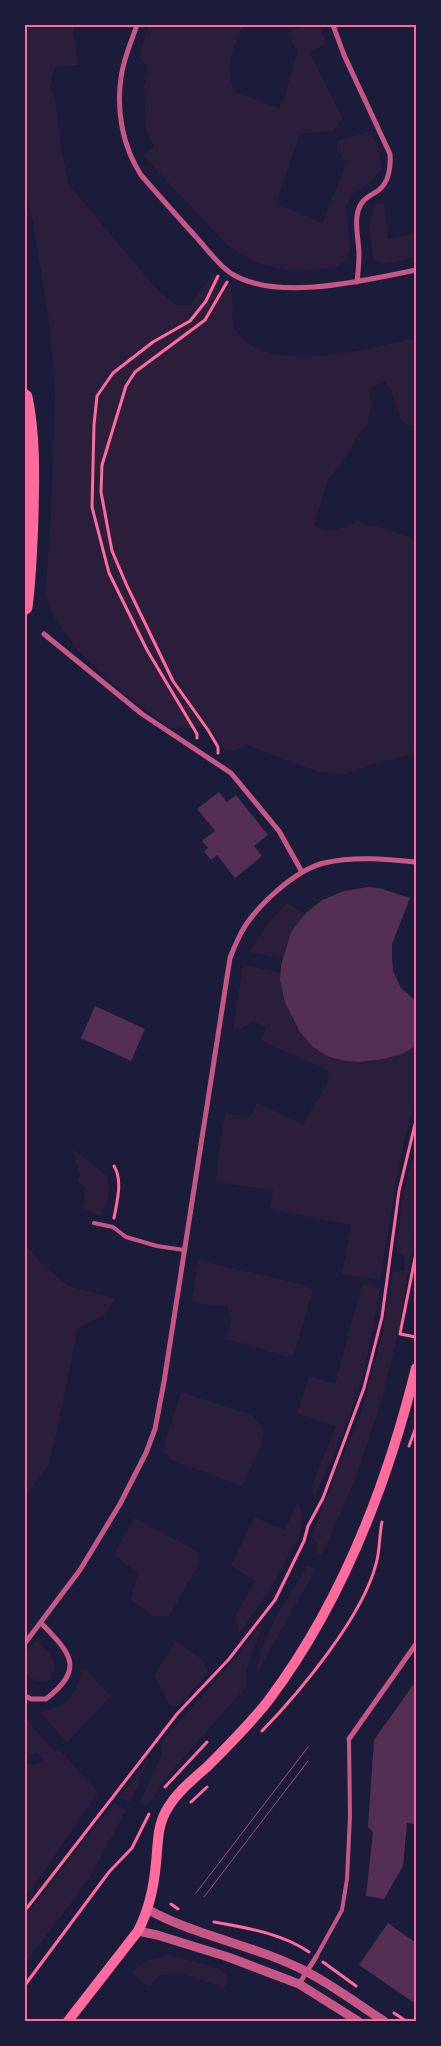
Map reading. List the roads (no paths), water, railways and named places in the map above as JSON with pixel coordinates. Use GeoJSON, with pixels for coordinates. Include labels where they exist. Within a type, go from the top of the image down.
{"type":"FeatureCollection","features":[{"type":"Feature","properties":{"kind":"highway"},"geometry":{"type":"LineString","coordinates":[[25,397],[30,421],[32,486],[29,577],[25,606]]}},
{"type":"Feature","properties":{"kind":"main road"},"geometry":{"type":"LineString","coordinates":[[68,2021],[138,1931],[148,1909],[153,1886],[159,1830],[166,1812],[178,1794],[221,1753],[267,1703],[290,1672],[337,1589],[370,1512],[403,1419],[416,1368]]}},
{"type":"Feature","properties":{"kind":"street"},"geometry":{"type":"LineString","coordinates":[[137,25],[121,76],[120,95],[122,128],[132,162],[146,182],[223,267],[245,280],[275,286],[305,287],[357,282],[416,270]]}},
{"type":"Feature","properties":{"kind":"street"},"geometry":{"type":"LineString","coordinates":[[333,25],[344,54],[390,154],[390,169],[386,179],[380,189],[370,194],[361,202],[357,214],[359,255],[357,282]]}},
{"type":"Feature","properties":{"kind":"street"},"geometry":{"type":"LineString","coordinates":[[44,634],[142,714],[231,773],[279,831],[302,872]]}},
{"type":"Feature","properties":{"kind":"street"},"geometry":{"type":"LineString","coordinates":[[25,1643],[80,1570],[120,1504],[146,1454],[155,1429],[230,958],[241,933],[254,914],[271,897],[302,872],[324,863],[365,858],[416,862]]}},
{"type":"Feature","properties":{"kind":"street"},"geometry":{"type":"LineString","coordinates":[[25,1696],[31,1699],[46,1699],[63,1684],[68,1674],[70,1662],[65,1648],[41,1623]]}},
{"type":"Feature","properties":{"kind":"street"},"geometry":{"type":"LineString","coordinates":[[349,1740],[416,1644]]}},
{"type":"Feature","properties":{"kind":"street"},"geometry":{"type":"LineString","coordinates":[[148,1909],[165,1918],[244,1946],[307,1972],[384,2021]]}},
{"type":"Feature","properties":{"kind":"street"},"geometry":{"type":"LineString","coordinates":[[138,1931],[228,1957],[299,1984],[358,2021]]}},
{"type":"Feature","properties":{"kind":"street"},"geometry":{"type":"LineString","coordinates":[[299,1984],[316,1957]]}},
{"type":"Feature","properties":{"kind":"lane"},"geometry":{"type":"LineString","coordinates":[[94,1223],[112,1227],[126,1237],[157,1246],[184,1250]]}},
{"type":"Feature","properties":{"kind":"lane"},"geometry":{"type":"LineString","coordinates":[[316,1957],[342,1910],[347,1879],[351,1758],[349,1740]]}},
{"type":"Feature","properties":{"kind":"tram line"},"geometry":{"type":"LineString","coordinates":[[196,1893],[308,1747]]}},
{"type":"Feature","properties":{"kind":"tram line"},"geometry":{"type":"LineString","coordinates":[[204,1897],[308,1761]]}}]}
